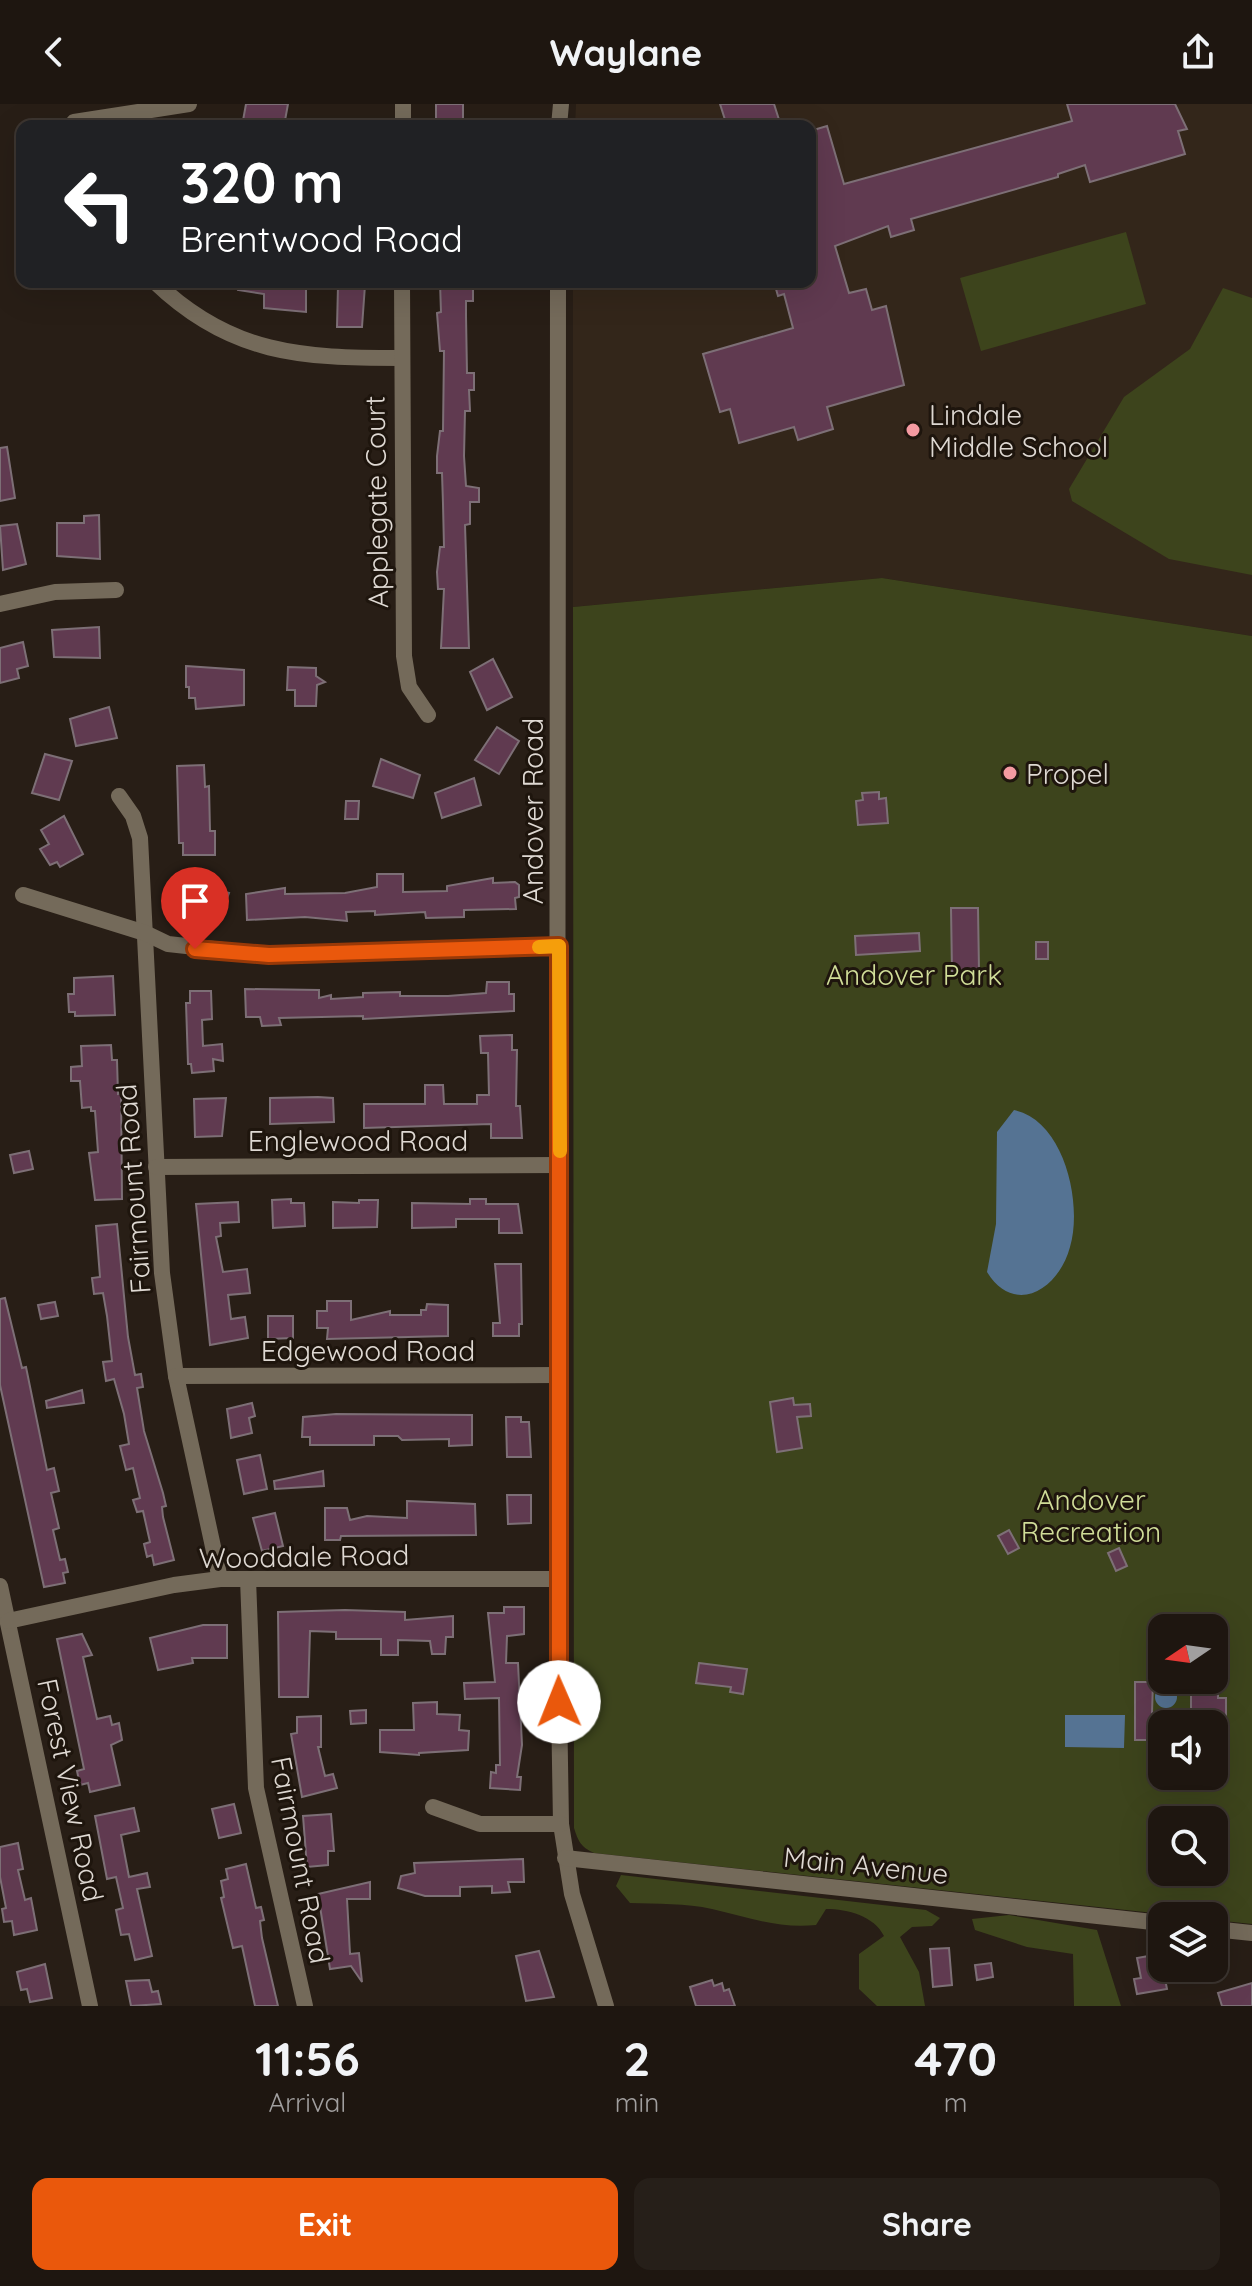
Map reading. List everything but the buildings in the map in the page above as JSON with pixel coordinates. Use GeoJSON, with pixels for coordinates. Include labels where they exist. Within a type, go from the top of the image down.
{"type":"FeatureCollection","features":[{"type":"Feature","properties":{"kind":"street"},"geometry":{"type":"LineString","coordinates":[[97,120],[189,104]]}},
{"type":"Feature","properties":{"kind":"street"},"geometry":{"type":"LineString","coordinates":[[162,288],[186,309],[264,348],[317,358],[401,358]]}},
{"type":"Feature","properties":{"kind":"street","name":"Applegate Court"},"geometry":{"type":"LineString","coordinates":[[402,288],[404,656],[409,687],[428,715]]}},
{"type":"Feature","properties":{"kind":"street","name":"Andover Road"},"geometry":{"type":"LineString","coordinates":[[558,288],[560,1375],[557,1579],[561,1824],[565,1858],[606,2006]]}},
{"type":"Feature","properties":{"kind":"street"},"geometry":{"type":"LineString","coordinates":[[0,604],[55,592],[116,590]]}},
{"type":"Feature","properties":{"kind":"street","name":"Fairmount Road"},"geometry":{"type":"LineString","coordinates":[[119,796],[133,816],[140,838],[162,1273],[176,1376],[220,1579]]}},
{"type":"Feature","properties":{"kind":"street"},"geometry":{"type":"LineString","coordinates":[[23,895],[145,933],[168,944],[269,955],[559,946]]}},
{"type":"Feature","properties":{"kind":"street","name":"Englewood Road"},"geometry":{"type":"LineString","coordinates":[[156,1167],[560,1165]]}},
{"type":"Feature","properties":{"kind":"street","name":"Edgewood Road"},"geometry":{"type":"LineString","coordinates":[[176,1376],[560,1375]]}},
{"type":"Feature","properties":{"kind":"street","name":"Wooddale Road"},"geometry":{"type":"LineString","coordinates":[[8,1621],[174,1585],[220,1579],[557,1579]]}},
{"type":"Feature","properties":{"kind":"street","name":"Fairmount Road"},"geometry":{"type":"LineString","coordinates":[[248,1579],[256,1788],[305,2006]]}},
{"type":"Feature","properties":{"kind":"street","name":"Forest View Road"},"geometry":{"type":"LineString","coordinates":[[0,1586],[90,2006]]}},
{"type":"Feature","properties":{"kind":"street"},"geometry":{"type":"LineString","coordinates":[[433,1807],[480,1824],[561,1824]]}},
{"type":"Feature","properties":{"kind":"street","name":"Main Avenue"},"geometry":{"type":"LineString","coordinates":[[565,1858],[1148,1921]]}},
{"type":"Feature","properties":{"kind":"street"},"geometry":{"type":"LineString","coordinates":[[1228,1930],[1252,1933]]}},
{"type":"Feature","properties":{"kind":"shaded area","name":"Lindale Middle School"},"geometry":{"type":"Polygon","coordinates":[[[576,104],[1252,104],[1252,636],[882,578],[573,607],[573,288],[816,288],[816,120],[575,120],[576,104]]]}},
{"type":"Feature","properties":{"kind":"green space"},"geometry":{"type":"Polygon","coordinates":[[[1126,232],[1146,304],[981,351],[960,278],[1126,232]]]}},
{"type":"Feature","properties":{"kind":"green space"},"geometry":{"type":"Polygon","coordinates":[[[1223,288],[1252,298],[1252,575],[1169,559],[1072,501],[1069,489],[1124,397],[1190,349],[1223,288]]]}},
{"type":"Feature","properties":{"kind":"green space","name":"Andover Park"},"geometry":{"type":"Polygon","coordinates":[[[882,578],[1252,636],[1252,1924],[1228,1921],[1228,1902],[1148,1902],[1148,1912],[594,1853],[579,1840],[574,1828],[573,607],[882,578]]]}},
{"type":"Feature","properties":{"kind":"green space"},"geometry":{"type":"Polygon","coordinates":[[[621,1875],[926,1910],[940,1918],[932,1926],[912,1927],[900,1937],[919,1972],[925,2006],[877,2006],[859,1989],[859,1954],[884,1936],[874,1923],[860,1915],[826,1909],[816,1925],[802,1926],[763,1922],[702,1907],[630,1903],[616,1886],[621,1875]]]}},
{"type":"Feature","properties":{"kind":"green space"},"geometry":{"type":"Polygon","coordinates":[[[1009,1915],[1097,1930],[1121,2006],[1074,2006],[1073,1954],[1027,1947],[975,1930],[972,1919],[1009,1915]]]}},
{"type":"Feature","properties":{"kind":"water"},"geometry":{"type":"Polygon","coordinates":[[[1014,1110],[1031,1117],[1046,1129],[1057,1146],[1066,1166],[1074,1208],[1070,1247],[1064,1262],[1046,1285],[1023,1295],[1010,1293],[998,1286],[987,1272],[996,1224],[997,1132],[1014,1110]]]}},
{"type":"Feature","properties":{"kind":"water"},"geometry":{"type":"Polygon","coordinates":[[[1156,1694],[1176,1694],[1174,1705],[1166,1708],[1158,1705],[1155,1697],[1156,1694]]]}},
{"type":"Feature","properties":{"kind":"water"},"geometry":{"type":"Polygon","coordinates":[[[1065,1715],[1125,1715],[1124,1748],[1065,1747],[1065,1715]]]}},
{"type":"Feature","properties":{"kind":"slow traffic"},"geometry":{"type":"LineString","coordinates":[[539,947],[559,946],[560,1151]]}},
{"type":"Feature","properties":{"kind":"place","name":"Lindale Middle School"},"geometry":{"type":"Point","coordinates":[913,430]}},
{"type":"Feature","properties":{"kind":"place","name":"Propel"},"geometry":{"type":"Point","coordinates":[1010,773]}},
{"type":"Feature","properties":{"kind":"route"},"geometry":{"type":"LineString","coordinates":[[195,949],[269,955],[559,946],[559,1702]]}},
{"type":"Feature","properties":{"kind":"park label","name":"Andover Recreation"},"geometry":{"type":"Point","coordinates":[1091,1515]}}]}
